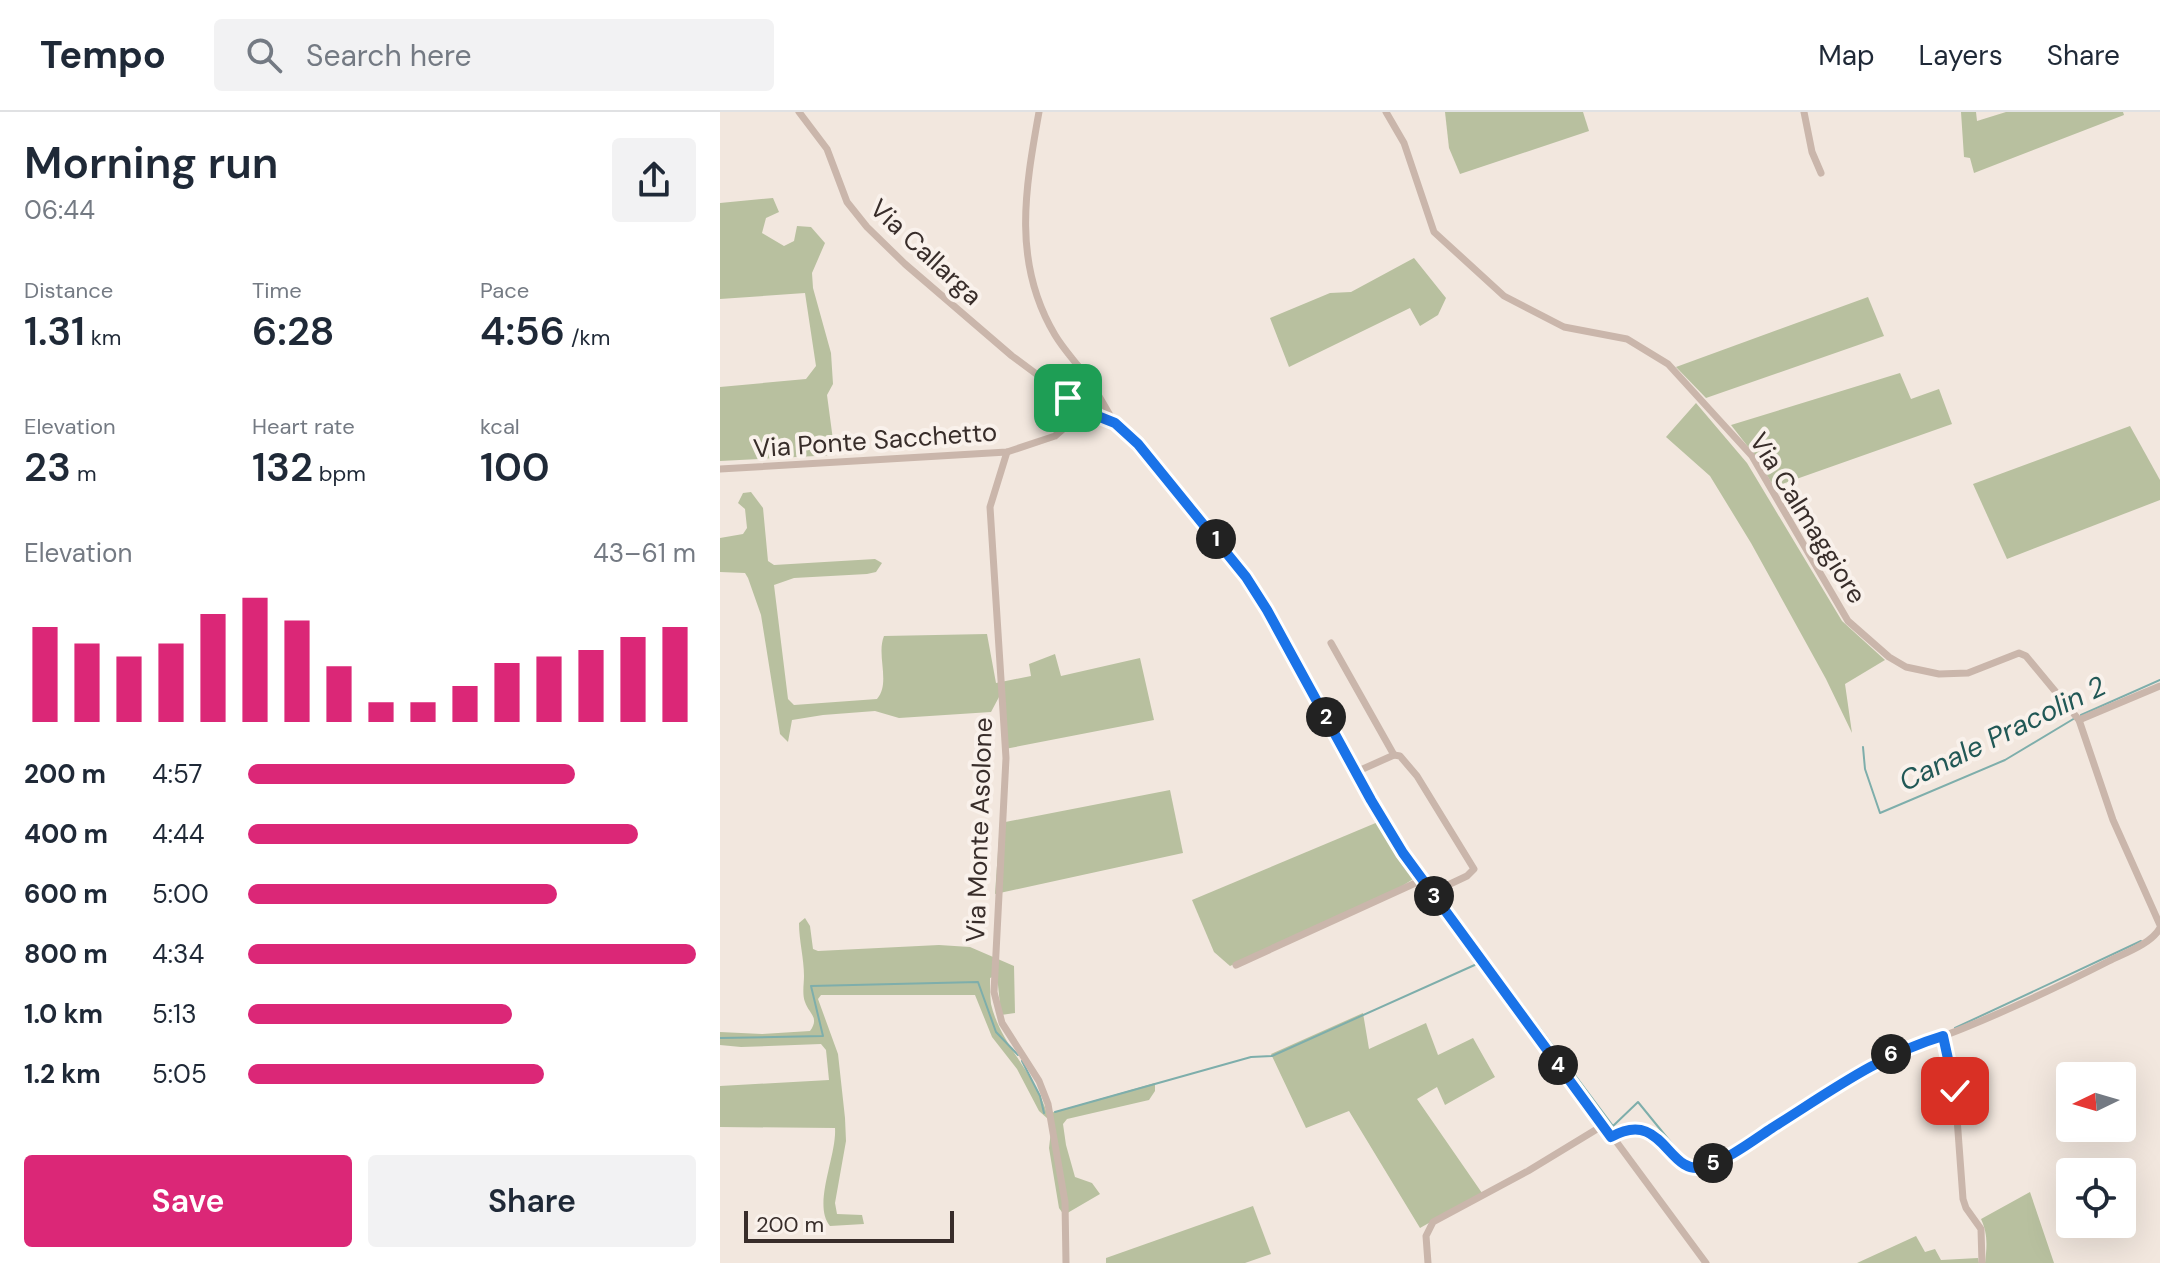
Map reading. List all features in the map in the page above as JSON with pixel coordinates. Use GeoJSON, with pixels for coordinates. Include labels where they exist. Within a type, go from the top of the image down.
{"type":"FeatureCollection","features":[{"type":"Feature","properties":{"kind":"street","name":"Via Callarga"},"geometry":{"type":"LineString","coordinates":[[799,112],[827,149],[847,202],[867,227],[1012,356],[1076,405]]}},
{"type":"Feature","properties":{"kind":"street"},"geometry":{"type":"LineString","coordinates":[[1039,112],[1025,199],[1026,247],[1034,285],[1047,320],[1115,423],[1148,455],[1251,585],[1386,827],[1602,1126],[1706,1263]]}},
{"type":"Feature","properties":{"kind":"street","name":"Via Calmaggiore"},"geometry":{"type":"LineString","coordinates":[[1386,112],[1404,143],[1434,232],[1504,296],[1564,327],[1627,339],[1668,364],[1752,456],[1848,621],[1895,662],[1918,671],[1968,673],[2019,653],[2026,656],[2079,720],[2113,820],[2160,926]]}},
{"type":"Feature","properties":{"kind":"street"},"geometry":{"type":"LineString","coordinates":[[1804,112],[1805,125],[1821,173]]}},
{"type":"Feature","properties":{"kind":"street"},"geometry":{"type":"LineString","coordinates":[[1078,366],[1076,405],[1115,423]]}},
{"type":"Feature","properties":{"kind":"street"},"geometry":{"type":"LineString","coordinates":[[1061,392],[1091,387]]}},
{"type":"Feature","properties":{"kind":"street"},"geometry":{"type":"LineString","coordinates":[[1089,411],[1097,406],[1099,398]]}},
{"type":"Feature","properties":{"kind":"street","name":"Via Ponte Sacchetto"},"geometry":{"type":"LineString","coordinates":[[720,469],[1007,452],[1055,436],[1076,405]]}},
{"type":"Feature","properties":{"kind":"street","name":"Via Monte Asolone"},"geometry":{"type":"LineString","coordinates":[[1007,452],[990,507],[1006,758],[994,992],[1002,1023],[1039,1081],[1048,1104],[1065,1202],[1066,1263]]}},
{"type":"Feature","properties":{"kind":"street"},"geometry":{"type":"LineString","coordinates":[[1331,643],[1394,755]]}},
{"type":"Feature","properties":{"kind":"street"},"geometry":{"type":"LineString","coordinates":[[2079,720],[2160,686]]}},
{"type":"Feature","properties":{"kind":"street"},"geometry":{"type":"LineString","coordinates":[[1356,772],[1394,755],[1400,756],[1417,776],[1474,869],[1467,876],[1431,893]]}},
{"type":"Feature","properties":{"kind":"street"},"geometry":{"type":"LineString","coordinates":[[1236,965],[1422,880]]}},
{"type":"Feature","properties":{"kind":"street"},"geometry":{"type":"LineString","coordinates":[[1611,1137],[1626,1129],[1642,1129],[1664,1142],[1684,1165],[1696,1169],[1706,1166],[1736,1151],[1878,1061],[2083,974],[2148,940],[2156,935],[2160,926]]}},
{"type":"Feature","properties":{"kind":"street"},"geometry":{"type":"LineString","coordinates":[[1943,1036],[1955,1091],[1963,1199],[1981,1229],[1982,1263]]}},
{"type":"Feature","properties":{"kind":"street"},"geometry":{"type":"LineString","coordinates":[[1428,1263],[1426,1236],[1433,1222],[1528,1171],[1602,1126]]}},
{"type":"Feature","properties":{"kind":"green space"},"geometry":{"type":"Polygon","coordinates":[[[1445,112],[1583,112],[1589,131],[1460,174],[1449,148],[1445,112]]]}},
{"type":"Feature","properties":{"kind":"green space"},"geometry":{"type":"Polygon","coordinates":[[[1961,112],[1976,112],[1977,121],[2006,112],[2123,112],[2124,115],[1974,173],[1970,158],[1964,157],[1961,112]]]}},
{"type":"Feature","properties":{"kind":"green space"},"geometry":{"type":"Polygon","coordinates":[[[773,198],[779,212],[766,218],[762,233],[784,246],[794,241],[797,226],[811,227],[825,243],[812,273],[813,288],[831,353],[833,384],[827,395],[835,455],[720,461],[720,387],[806,379],[816,366],[805,293],[720,299],[720,203],[773,198]]]}},
{"type":"Feature","properties":{"kind":"green space"},"geometry":{"type":"Polygon","coordinates":[[[1414,258],[1446,298],[1438,315],[1420,326],[1410,308],[1289,367],[1270,318],[1330,293],[1351,292],[1414,258]]]}},
{"type":"Feature","properties":{"kind":"green space"},"geometry":{"type":"Polygon","coordinates":[[[1868,297],[1884,336],[1706,398],[1676,367],[1868,297]]]}},
{"type":"Feature","properties":{"kind":"green space"},"geometry":{"type":"Polygon","coordinates":[[[1900,373],[1911,399],[1939,389],[1952,424],[1774,487],[1731,425],[1900,373]]]}},
{"type":"Feature","properties":{"kind":"green space"},"geometry":{"type":"Polygon","coordinates":[[[1696,403],[1747,463],[1842,621],[1885,660],[1845,684],[1852,733],[1751,543],[1710,476],[1666,437],[1696,403]]]}},
{"type":"Feature","properties":{"kind":"green space"},"geometry":{"type":"Polygon","coordinates":[[[2130,426],[2160,480],[2160,500],[2007,559],[1973,484],[2130,426]]]}},
{"type":"Feature","properties":{"kind":"green space"},"geometry":{"type":"Polygon","coordinates":[[[751,492],[763,508],[768,561],[774,565],[875,559],[882,563],[876,572],[867,574],[794,578],[774,585],[788,699],[794,705],[877,699],[883,685],[884,636],[987,634],[996,683],[1031,676],[1029,664],[1055,654],[1061,676],[1140,658],[1154,720],[1005,749],[999,697],[991,712],[899,718],[875,711],[792,720],[788,742],[780,734],[761,615],[748,578],[745,573],[720,572],[720,538],[743,534],[747,528],[745,509],[738,503],[743,493],[751,492]]]}},
{"type":"Feature","properties":{"kind":"green space"},"geometry":{"type":"Polygon","coordinates":[[[1170,790],[1183,853],[995,894],[1000,823],[1170,790]]]}},
{"type":"Feature","properties":{"kind":"green space"},"geometry":{"type":"Polygon","coordinates":[[[1378,822],[1415,878],[1381,899],[1230,966],[1214,952],[1192,900],[1378,822]]]}},
{"type":"Feature","properties":{"kind":"green space"},"geometry":{"type":"Polygon","coordinates":[[[805,918],[810,926],[813,949],[818,951],[939,945],[970,947],[1014,966],[1015,1013],[1001,1015],[997,975],[990,978],[991,1004],[1002,1032],[1035,1086],[1047,1114],[1155,1083],[1155,1091],[1149,1100],[1067,1119],[1063,1124],[1075,1177],[1092,1183],[1100,1194],[1064,1215],[1059,1208],[1049,1148],[1051,1131],[1048,1119],[1039,1111],[1017,1069],[992,1037],[975,995],[821,995],[818,999],[838,1054],[845,1118],[846,1141],[835,1203],[837,1214],[862,1215],[864,1224],[830,1226],[825,1217],[824,1193],[835,1128],[720,1127],[720,1086],[829,1080],[826,1050],[821,1044],[720,1045],[720,1032],[762,1034],[810,1031],[814,1019],[804,999],[799,930],[799,923],[805,918]]]}},
{"type":"Feature","properties":{"kind":"green space"},"geometry":{"type":"Polygon","coordinates":[[[1363,1013],[1369,1049],[1426,1023],[1438,1055],[1473,1038],[1495,1077],[1445,1105],[1437,1087],[1417,1099],[1482,1193],[1420,1228],[1349,1111],[1306,1128],[1271,1054],[1363,1013]]]}},
{"type":"Feature","properties":{"kind":"green space"},"geometry":{"type":"Polygon","coordinates":[[[2030,1192],[2054,1263],[1985,1263],[1986,1240],[1981,1219],[2030,1192]]]}},
{"type":"Feature","properties":{"kind":"green space"},"geometry":{"type":"Polygon","coordinates":[[[1253,1206],[1271,1254],[1245,1263],[1106,1263],[1106,1258],[1253,1206]]]}},
{"type":"Feature","properties":{"kind":"green space"},"geometry":{"type":"Polygon","coordinates":[[[1916,1236],[1925,1252],[1935,1249],[1941,1260],[1978,1258],[1979,1263],[1857,1263],[1916,1236]]]}},
{"type":"Feature","properties":{"kind":"waterway","name":"Canale Pracolin 2"},"geometry":{"type":"LineString","coordinates":[[2081,715],[2160,680]]}},
{"type":"Feature","properties":{"kind":"waterway","name":"Canale Pracolin 2"},"geometry":{"type":"LineString","coordinates":[[1863,747],[1865,769],[1880,813],[2005,760],[2075,718]]}},
{"type":"Feature","properties":{"kind":"waterway"},"geometry":{"type":"LineString","coordinates":[[1955,1028],[2141,941]]}},
{"type":"Feature","properties":{"kind":"waterway"},"geometry":{"type":"LineString","coordinates":[[1055,1112],[1251,1057],[1272,1056],[1488,959],[1613,1126],[1638,1102],[1682,1156],[1698,1165],[1749,1139]]}},
{"type":"Feature","properties":{"kind":"waterway"},"geometry":{"type":"LineString","coordinates":[[720,1038],[823,1036],[811,986],[978,982],[996,1032],[1018,1055]]}},
{"type":"Feature","properties":{"kind":"waterway"},"geometry":{"type":"LineString","coordinates":[[1880,1056],[1915,1043]]}},
{"type":"Feature","properties":{"kind":"waterway"},"geometry":{"type":"LineString","coordinates":[[1022,1061],[1040,1096],[1044,1113]]}},
{"type":"Feature","properties":{"kind":"route"},"geometry":{"type":"LineString","coordinates":[[1068,398],[1080,409],[1115,423],[1138,444],[1246,577],[1287,645],[1386,827],[1611,1137],[1626,1129],[1642,1129],[1657,1136],[1684,1165],[1696,1169],[1706,1166],[1736,1151],[1878,1061],[1918,1043],[1943,1036],[1955,1091]]}}]}
